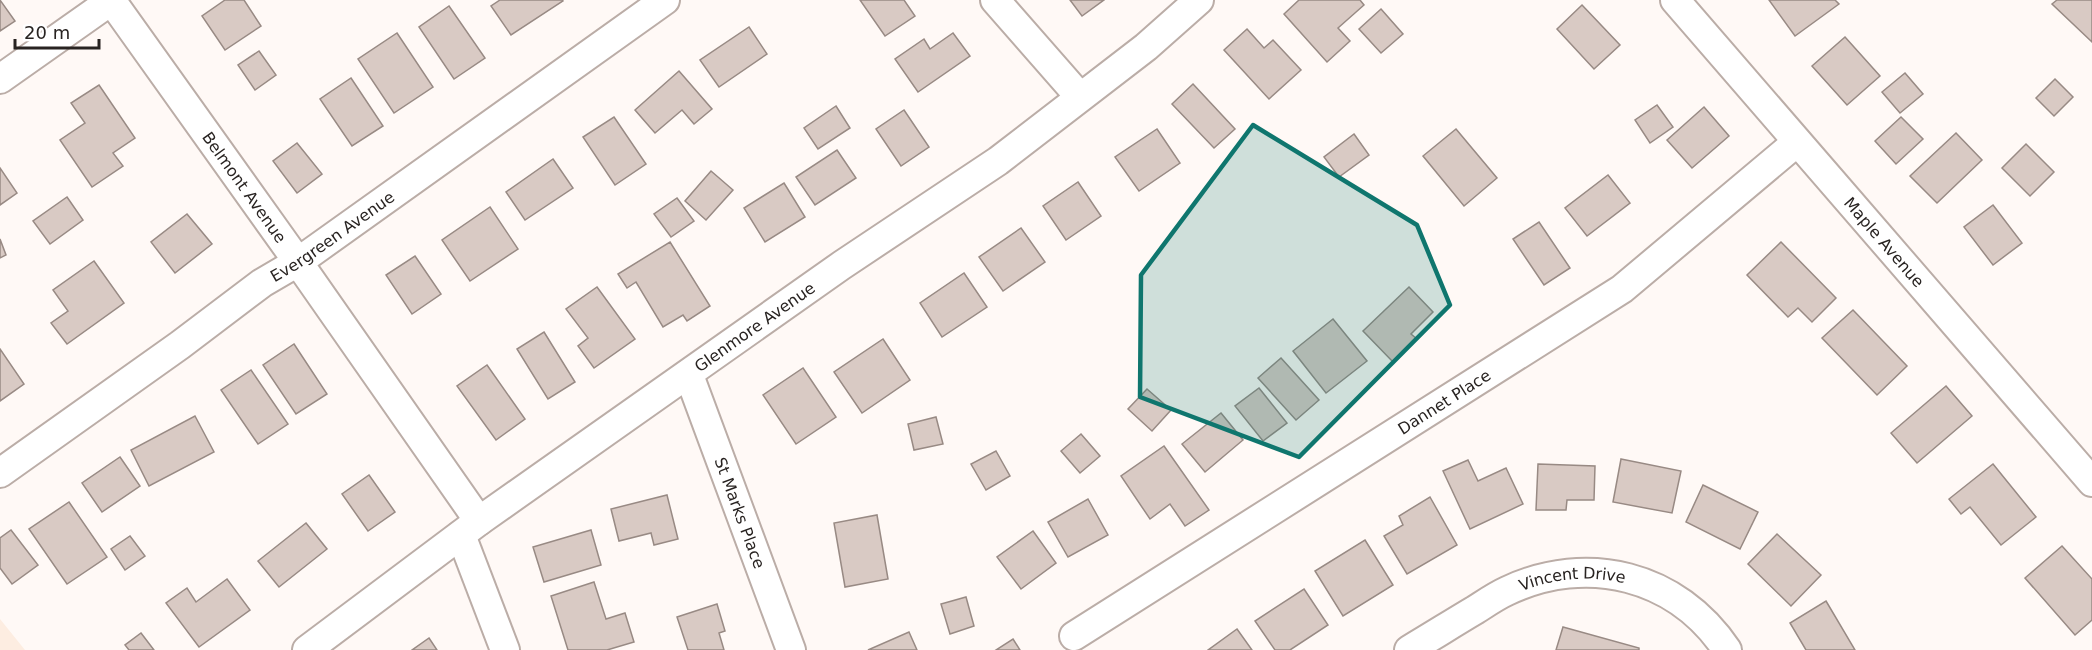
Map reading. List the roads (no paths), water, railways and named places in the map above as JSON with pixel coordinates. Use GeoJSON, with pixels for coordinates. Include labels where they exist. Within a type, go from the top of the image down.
{"type":"FeatureCollection","features":[{"type":"Feature","properties":{"kind":"street","name":"Belmont Avenue"},"geometry":{"type":"LineString","coordinates":[[111,0],[298,262],[470,528],[505,650]]}},
{"type":"Feature","properties":{"kind":"street"},"geometry":{"type":"LineString","coordinates":[[0,79],[111,0]]}},
{"type":"Feature","properties":{"kind":"street","name":"Evergreen Avenue"},"geometry":{"type":"LineString","coordinates":[[0,473],[180,345],[262,283],[298,262],[664,0]]}},
{"type":"Feature","properties":{"kind":"street"},"geometry":{"type":"LineString","coordinates":[[996,0],[1080,97]]}},
{"type":"Feature","properties":{"kind":"street","name":"Glenmore Avenue"},"geometry":{"type":"LineString","coordinates":[[307,650],[470,528],[842,265],[998,160],[1146,47],[1199,0]]}},
{"type":"Feature","properties":{"kind":"street","name":"Maple Avenue"},"geometry":{"type":"LineString","coordinates":[[1675,0],[2092,482]]}},
{"type":"Feature","properties":{"kind":"street","name":"Dannet Place"},"geometry":{"type":"LineString","coordinates":[[1074,636],[1622,289],[1797,142]]}},
{"type":"Feature","properties":{"kind":"street","name":"St Marks Place"},"geometry":{"type":"LineString","coordinates":[[689,375],[791,650]]}},
{"type":"Feature","properties":{"kind":"street","name":"Vincent Drive"},"geometry":{"type":"LineString","coordinates":[[1409,650],[1506,591],[1544,577],[1597,571],[1623,575],[1662,590],[1696,613],[1716,634],[1727,650]]}}]}
